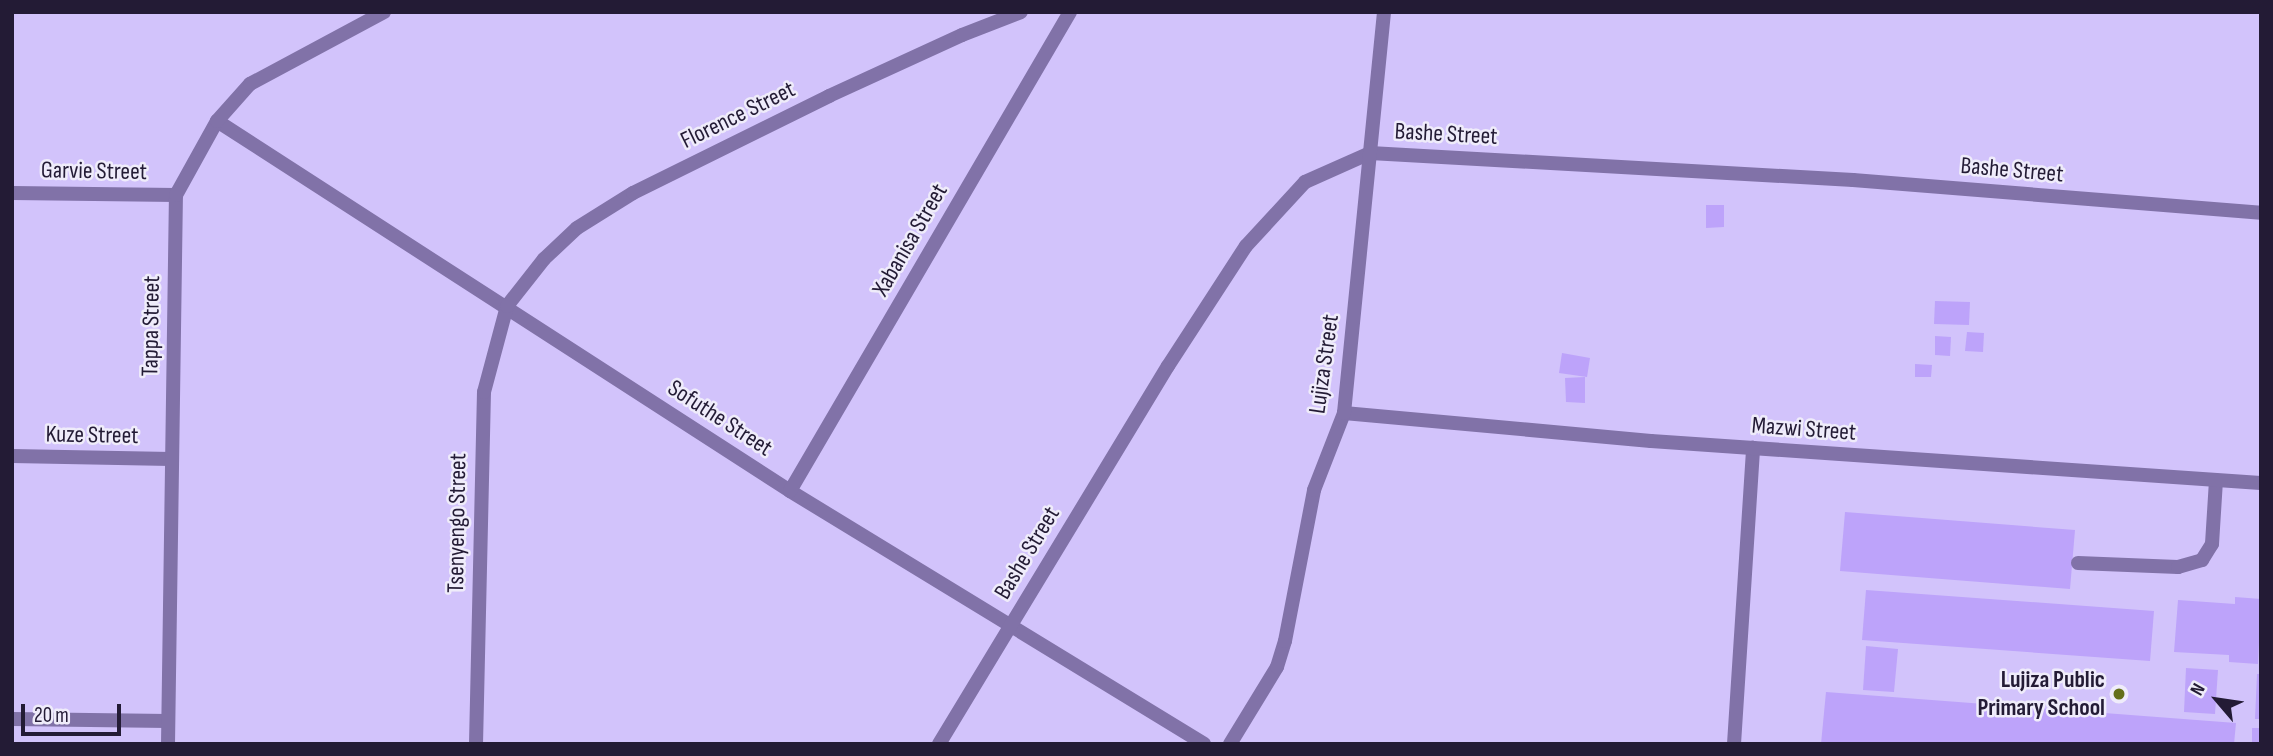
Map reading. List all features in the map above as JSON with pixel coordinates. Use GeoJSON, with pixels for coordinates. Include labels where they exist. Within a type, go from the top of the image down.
{"type":"FeatureCollection","features":[{"type":"Feature","properties":{"kind":"street","name":"Tappa Street"},"geometry":{"type":"LineString","coordinates":[[168,744],[176,195],[217,121],[250,84],[384,12]]}},
{"type":"Feature","properties":{"kind":"street","name":"Florence Street"},"geometry":{"type":"LineString","coordinates":[[507,306],[544,259],[577,228],[633,193],[829,96],[962,35],[1021,12]]}},
{"type":"Feature","properties":{"kind":"street","name":"Xabanisa Street"},"geometry":{"type":"LineString","coordinates":[[790,491],[1070,12]]}},
{"type":"Feature","properties":{"kind":"street","name":"Lujiza Street"},"geometry":{"type":"LineString","coordinates":[[1230,744],[1277,667],[1285,641],[1314,490],[1344,413],[1384,12]]}},
{"type":"Feature","properties":{"kind":"street","name":"Sofuthe Street"},"geometry":{"type":"LineString","coordinates":[[217,121],[790,491],[1204,744]]}},
{"type":"Feature","properties":{"kind":"street","name":"Bashe Street"},"geometry":{"type":"LineString","coordinates":[[939,744],[1168,366],[1246,246],[1305,182],[1370,153],[1853,180],[2261,213]]}},
{"type":"Feature","properties":{"kind":"street","name":"Garvie Street"},"geometry":{"type":"LineString","coordinates":[[12,193],[176,195]]}},
{"type":"Feature","properties":{"kind":"street","name":"Tsenyengo Street"},"geometry":{"type":"LineString","coordinates":[[475,744],[484,392],[507,306]]}},
{"type":"Feature","properties":{"kind":"street","name":"Mazwi Street"},"geometry":{"type":"LineString","coordinates":[[1344,413],[1753,448],[2261,483]]}},
{"type":"Feature","properties":{"kind":"street"},"geometry":{"type":"LineString","coordinates":[[1734,744],[1753,448]]}},
{"type":"Feature","properties":{"kind":"street","name":"Kuze Street"},"geometry":{"type":"LineString","coordinates":[[12,456],[171,459]]}},
{"type":"Feature","properties":{"kind":"street"},"geometry":{"type":"LineString","coordinates":[[2078,563],[2178,566],[2202,560],[2212,544],[2216,480]]}},
{"type":"Feature","properties":{"kind":"street"},"geometry":{"type":"LineString","coordinates":[[12,719],[168,721]]}},
{"type":"Feature","properties":{"kind":"building"},"geometry":{"type":"Polygon","coordinates":[[[1706,205],[1724,205],[1724,227],[1706,228],[1706,205]]]}},
{"type":"Feature","properties":{"kind":"building"},"geometry":{"type":"Polygon","coordinates":[[[1935,301],[1970,302],[1969,325],[1934,324],[1935,301]]]}},
{"type":"Feature","properties":{"kind":"building"},"geometry":{"type":"Polygon","coordinates":[[[1967,332],[1984,333],[1983,352],[1965,351],[1967,332]]]}},
{"type":"Feature","properties":{"kind":"building"},"geometry":{"type":"Polygon","coordinates":[[[1935,336],[1951,337],[1950,356],[1935,355],[1935,336]]]}},
{"type":"Feature","properties":{"kind":"building"},"geometry":{"type":"Polygon","coordinates":[[[1562,353],[1590,358],[1587,377],[1559,373],[1562,353]]]}},
{"type":"Feature","properties":{"kind":"building"},"geometry":{"type":"Polygon","coordinates":[[[1915,364],[1932,365],[1931,377],[1915,377],[1915,364]]]}},
{"type":"Feature","properties":{"kind":"building"},"geometry":{"type":"Polygon","coordinates":[[[1585,377],[1585,403],[1566,402],[1565,378],[1585,377]]]}},
{"type":"Feature","properties":{"kind":"building"},"geometry":{"type":"Polygon","coordinates":[[[1845,512],[2075,530],[2070,589],[1840,571],[1845,512]]]}},
{"type":"Feature","properties":{"kind":"building"},"geometry":{"type":"Polygon","coordinates":[[[1866,590],[2154,611],[2150,661],[1862,640],[1866,590]]]}},
{"type":"Feature","properties":{"kind":"building"},"geometry":{"type":"Polygon","coordinates":[[[2235,597],[2261,599],[2258,664],[2229,662],[2229,655],[2174,652],[2178,600],[2235,604],[2235,597]]]}},
{"type":"Feature","properties":{"kind":"building"},"geometry":{"type":"Polygon","coordinates":[[[1866,646],[1898,649],[1894,692],[1863,690],[1866,646]]]}},
{"type":"Feature","properties":{"kind":"building"},"geometry":{"type":"Polygon","coordinates":[[[2186,668],[2218,670],[2215,714],[2184,712],[2186,668]]]}},
{"type":"Feature","properties":{"kind":"building"},"geometry":{"type":"Polygon","coordinates":[[[2257,674],[2261,674],[2261,719],[2255,719],[2257,674]]]}},
{"type":"Feature","properties":{"kind":"building"},"geometry":{"type":"Polygon","coordinates":[[[1826,692],[2236,723],[2234,744],[1821,744],[1826,692]]]}},
{"type":"Feature","properties":{"kind":"building"},"geometry":{"type":"Polygon","coordinates":[[[2252,728],[2261,728],[2261,744],[2252,744],[2252,728]]]}},
{"type":"Feature","properties":{"kind":"place","name":"Lujiza Public Primary School"},"geometry":{"type":"Point","coordinates":[2119,694]}}]}
